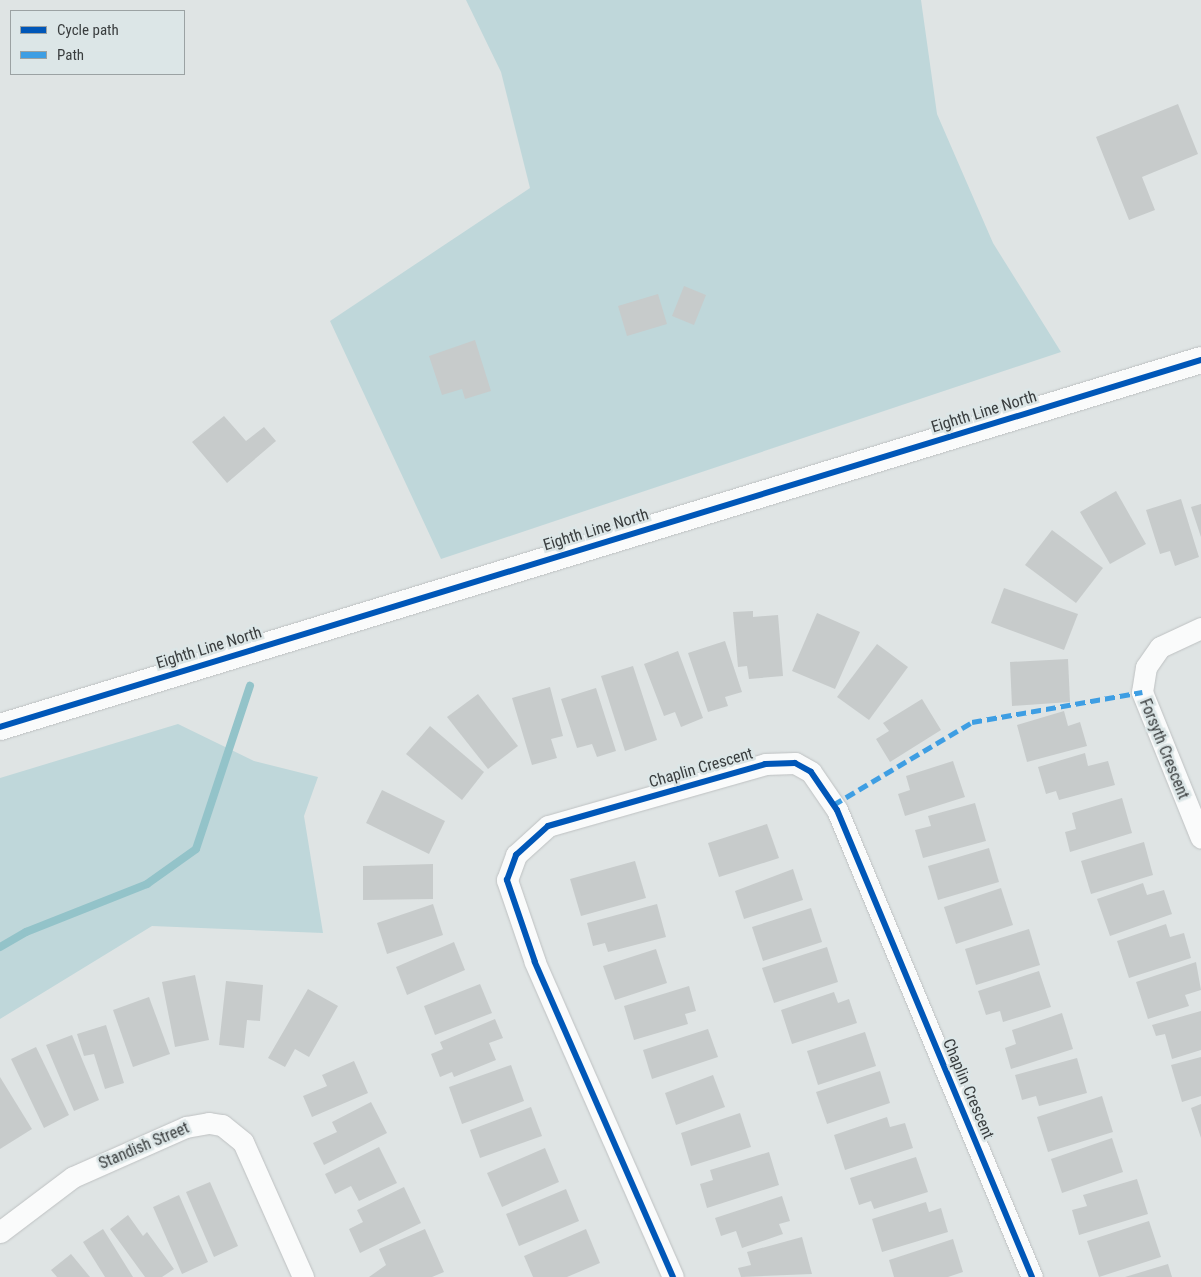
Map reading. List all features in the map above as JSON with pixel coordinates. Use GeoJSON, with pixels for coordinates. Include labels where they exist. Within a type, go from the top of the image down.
{"type":"FeatureCollection","features":[{"type":"Feature","properties":{"kind":"street","name":"Eighth Line North"},"geometry":{"type":"LineString","coordinates":[[0,727],[1201,360]]}},
{"type":"Feature","properties":{"kind":"street","name":"Forsyth Crescent"},"geometry":{"type":"LineString","coordinates":[[1201,628],[1160,647],[1146,667],[1142,692],[1201,838]]}},
{"type":"Feature","properties":{"kind":"street","name":"Chaplin Crescent"},"geometry":{"type":"LineString","coordinates":[[673,1277],[536,962],[507,880],[516,855],[548,826],[765,764],[794,763],[811,772],[837,810],[1032,1277]]}},
{"type":"Feature","properties":{"kind":"street","name":"Standish Street"},"geometry":{"type":"LineString","coordinates":[[0,1232],[73,1177],[186,1127],[209,1122],[222,1125],[243,1142],[303,1277]]}},
{"type":"Feature","properties":{"kind":"shaded area"},"geometry":{"type":"Polygon","coordinates":[[[466,0],[921,0],[937,114],[993,243],[1061,352],[441,559],[330,321],[530,188],[501,72],[466,0]]]}},
{"type":"Feature","properties":{"kind":"shaded area"},"geometry":{"type":"Polygon","coordinates":[[[178,724],[254,761],[318,777],[304,816],[323,933],[152,926],[0,1019],[0,778],[178,724]]]}},
{"type":"Feature","properties":{"kind":"building"},"geometry":{"type":"Polygon","coordinates":[[[1178,104],[1198,154],[1142,177],[1155,210],[1129,220],[1096,137],[1178,104]]]}},
{"type":"Feature","properties":{"kind":"building"},"geometry":{"type":"Polygon","coordinates":[[[684,286],[706,295],[694,325],[672,316],[684,286]]]}},
{"type":"Feature","properties":{"kind":"building"},"geometry":{"type":"Polygon","coordinates":[[[658,294],[667,324],[627,336],[618,306],[658,294]]]}},
{"type":"Feature","properties":{"kind":"building"},"geometry":{"type":"Polygon","coordinates":[[[475,340],[491,391],[465,399],[462,389],[442,395],[429,356],[475,340]]]}},
{"type":"Feature","properties":{"kind":"building"},"geometry":{"type":"Polygon","coordinates":[[[224,416],[246,441],[264,427],[276,441],[227,483],[192,442],[224,416]]]}},
{"type":"Feature","properties":{"kind":"building"},"geometry":{"type":"Polygon","coordinates":[[[1116,491],[1146,544],[1110,564],[1080,512],[1116,491]]]}},
{"type":"Feature","properties":{"kind":"building"},"geometry":{"type":"Polygon","coordinates":[[[1181,499],[1199,557],[1175,566],[1170,551],[1160,554],[1146,510],[1181,499]]]}},
{"type":"Feature","properties":{"kind":"building"},"geometry":{"type":"Polygon","coordinates":[[[1201,504],[1201,537],[1191,507],[1201,504]]]}},
{"type":"Feature","properties":{"kind":"building"},"geometry":{"type":"Polygon","coordinates":[[[1052,530],[1103,568],[1076,603],[1025,565],[1052,530]]]}},
{"type":"Feature","properties":{"kind":"building"},"geometry":{"type":"Polygon","coordinates":[[[1004,588],[1078,614],[1064,650],[991,623],[1004,588]]]}},
{"type":"Feature","properties":{"kind":"building"},"geometry":{"type":"Polygon","coordinates":[[[753,611],[753,617],[778,615],[783,676],[749,679],[747,666],[738,667],[733,612],[753,611]]]}},
{"type":"Feature","properties":{"kind":"building"},"geometry":{"type":"Polygon","coordinates":[[[817,613],[860,632],[835,689],[792,671],[817,613]]]}},
{"type":"Feature","properties":{"kind":"building"},"geometry":{"type":"Polygon","coordinates":[[[725,641],[742,692],[725,697],[728,706],[708,712],[688,653],[725,641]]]}},
{"type":"Feature","properties":{"kind":"building"},"geometry":{"type":"Polygon","coordinates":[[[877,644],[908,667],[869,720],[837,697],[877,644]]]}},
{"type":"Feature","properties":{"kind":"building"},"geometry":{"type":"Polygon","coordinates":[[[678,651],[703,718],[681,727],[675,712],[664,716],[644,664],[678,651]]]}},
{"type":"Feature","properties":{"kind":"building"},"geometry":{"type":"Polygon","coordinates":[[[1068,659],[1070,702],[1012,706],[1010,662],[1068,659]]]}},
{"type":"Feature","properties":{"kind":"building"},"geometry":{"type":"Polygon","coordinates":[[[633,666],[657,740],[625,751],[601,676],[633,666]]]}},
{"type":"Feature","properties":{"kind":"building"},"geometry":{"type":"Polygon","coordinates":[[[550,687],[563,736],[551,739],[557,758],[532,765],[512,698],[550,687]]]}},
{"type":"Feature","properties":{"kind":"building"},"geometry":{"type":"Polygon","coordinates":[[[596,688],[616,751],[597,757],[592,744],[577,748],[561,699],[596,688]]]}},
{"type":"Feature","properties":{"kind":"building"},"geometry":{"type":"Polygon","coordinates":[[[478,694],[518,746],[488,769],[447,717],[478,694]]]}},
{"type":"Feature","properties":{"kind":"building"},"geometry":{"type":"Polygon","coordinates":[[[922,699],[941,730],[890,762],[876,739],[889,731],[883,723],[922,699]]]}},
{"type":"Feature","properties":{"kind":"building"},"geometry":{"type":"Polygon","coordinates":[[[1064,711],[1068,726],[1080,722],[1087,746],[1027,762],[1017,725],[1064,711]]]}},
{"type":"Feature","properties":{"kind":"building"},"geometry":{"type":"Polygon","coordinates":[[[430,726],[484,772],[462,800],[406,754],[430,726]]]}},
{"type":"Feature","properties":{"kind":"building"},"geometry":{"type":"Polygon","coordinates":[[[1085,753],[1088,766],[1108,761],[1115,785],[1059,800],[1056,791],[1046,794],[1038,767],[1085,753]]]}},
{"type":"Feature","properties":{"kind":"building"},"geometry":{"type":"Polygon","coordinates":[[[953,761],[965,797],[905,816],[898,794],[910,790],[906,776],[953,761]]]}},
{"type":"Feature","properties":{"kind":"building"},"geometry":{"type":"Polygon","coordinates":[[[382,790],[445,821],[429,854],[366,823],[382,790]]]}},
{"type":"Feature","properties":{"kind":"building"},"geometry":{"type":"Polygon","coordinates":[[[1122,798],[1132,833],[1070,852],[1065,832],[1076,829],[1072,813],[1122,798]]]}},
{"type":"Feature","properties":{"kind":"building"},"geometry":{"type":"Polygon","coordinates":[[[975,803],[986,841],[923,858],[915,830],[931,826],[928,816],[975,803]]]}},
{"type":"Feature","properties":{"kind":"building"},"geometry":{"type":"Polygon","coordinates":[[[767,824],[779,858],[719,877],[708,843],[767,824]]]}},
{"type":"Feature","properties":{"kind":"building"},"geometry":{"type":"Polygon","coordinates":[[[1144,842],[1153,875],[1091,894],[1081,861],[1144,842]]]}},
{"type":"Feature","properties":{"kind":"building"},"geometry":{"type":"Polygon","coordinates":[[[989,848],[999,882],[938,900],[928,866],[989,848]]]}},
{"type":"Feature","properties":{"kind":"building"},"geometry":{"type":"Polygon","coordinates":[[[635,861],[646,898],[581,916],[570,879],[635,861]]]}},
{"type":"Feature","properties":{"kind":"building"},"geometry":{"type":"Polygon","coordinates":[[[433,864],[433,899],[363,900],[363,866],[433,864]]]}},
{"type":"Feature","properties":{"kind":"building"},"geometry":{"type":"Polygon","coordinates":[[[793,869],[803,900],[744,919],[735,891],[793,869]]]}},
{"type":"Feature","properties":{"kind":"building"},"geometry":{"type":"Polygon","coordinates":[[[1143,883],[1147,895],[1164,890],[1172,914],[1110,936],[1097,899],[1143,883]]]}},
{"type":"Feature","properties":{"kind":"building"},"geometry":{"type":"Polygon","coordinates":[[[1001,888],[1013,925],[956,944],[944,907],[1001,888]]]}},
{"type":"Feature","properties":{"kind":"building"},"geometry":{"type":"Polygon","coordinates":[[[433,904],[443,935],[387,954],[377,923],[433,904]]]}},
{"type":"Feature","properties":{"kind":"building"},"geometry":{"type":"Polygon","coordinates":[[[657,904],[666,937],[608,952],[605,943],[593,946],[587,923],[657,904]]]}},
{"type":"Feature","properties":{"kind":"building"},"geometry":{"type":"Polygon","coordinates":[[[811,908],[822,942],[763,961],[752,927],[811,908]]]}},
{"type":"Feature","properties":{"kind":"building"},"geometry":{"type":"Polygon","coordinates":[[[1166,924],[1170,937],[1184,933],[1191,958],[1129,978],[1117,941],[1166,924]]]}},
{"type":"Feature","properties":{"kind":"building"},"geometry":{"type":"Polygon","coordinates":[[[1029,929],[1040,965],[976,985],[965,949],[1029,929]]]}},
{"type":"Feature","properties":{"kind":"building"},"geometry":{"type":"Polygon","coordinates":[[[454,942],[465,970],[407,995],[396,967],[454,942]]]}},
{"type":"Feature","properties":{"kind":"building"},"geometry":{"type":"Polygon","coordinates":[[[827,947],[838,982],[774,1003],[762,968],[827,947]]]}},
{"type":"Feature","properties":{"kind":"building"},"geometry":{"type":"Polygon","coordinates":[[[656,949],[667,983],[615,1000],[603,966],[656,949]]]}},
{"type":"Feature","properties":{"kind":"building"},"geometry":{"type":"Polygon","coordinates":[[[1196,962],[1201,990],[1185,995],[1189,1006],[1148,1019],[1136,982],[1196,962]]]}},
{"type":"Feature","properties":{"kind":"building"},"geometry":{"type":"Polygon","coordinates":[[[1039,971],[1051,1007],[1003,1022],[1000,1011],[986,1015],[978,991],[1039,971]]]}},
{"type":"Feature","properties":{"kind":"building"},"geometry":{"type":"Polygon","coordinates":[[[195,975],[209,1040],[175,1047],[162,982],[195,975]]]}},
{"type":"Feature","properties":{"kind":"building"},"geometry":{"type":"Polygon","coordinates":[[[226,981],[263,985],[260,1021],[247,1020],[244,1048],[219,1045],[226,981]]]}},
{"type":"Feature","properties":{"kind":"building"},"geometry":{"type":"Polygon","coordinates":[[[480,984],[492,1013],[435,1035],[424,1006],[480,984]]]}},
{"type":"Feature","properties":{"kind":"building"},"geometry":{"type":"Polygon","coordinates":[[[689,986],[696,1011],[685,1014],[688,1024],[634,1040],[624,1006],[689,986]]]}},
{"type":"Feature","properties":{"kind":"building"},"geometry":{"type":"Polygon","coordinates":[[[308,989],[338,1006],[309,1057],[295,1049],[285,1067],[268,1058],[308,989]]]}},
{"type":"Feature","properties":{"kind":"building"},"geometry":{"type":"Polygon","coordinates":[[[834,992],[838,1003],[849,999],[857,1023],[792,1044],[781,1010],[834,992]]]}},
{"type":"Feature","properties":{"kind":"building"},"geometry":{"type":"Polygon","coordinates":[[[149,997],[170,1054],[133,1067],[113,1010],[149,997]]]}},
{"type":"Feature","properties":{"kind":"building"},"geometry":{"type":"Polygon","coordinates":[[[1201,1011],[1201,1050],[1172,1059],[1165,1034],[1156,1036],[1152,1025],[1201,1011]]]}},
{"type":"Feature","properties":{"kind":"building"},"geometry":{"type":"Polygon","coordinates":[[[1062,1013],[1073,1049],[1011,1069],[1005,1048],[1016,1044],[1012,1030],[1062,1013]]]}},
{"type":"Feature","properties":{"kind":"building"},"geometry":{"type":"Polygon","coordinates":[[[495,1019],[503,1038],[489,1043],[496,1060],[454,1077],[452,1072],[440,1077],[431,1054],[443,1049],[440,1042],[495,1019]]]}},
{"type":"Feature","properties":{"kind":"building"},"geometry":{"type":"Polygon","coordinates":[[[106,1025],[124,1083],[105,1089],[94,1054],[84,1056],[77,1034],[106,1025]]]}},
{"type":"Feature","properties":{"kind":"building"},"geometry":{"type":"Polygon","coordinates":[[[708,1029],[718,1057],[652,1079],[643,1050],[708,1029]]]}},
{"type":"Feature","properties":{"kind":"building"},"geometry":{"type":"Polygon","coordinates":[[[865,1032],[876,1066],[818,1085],[807,1051],[865,1032]]]}},
{"type":"Feature","properties":{"kind":"building"},"geometry":{"type":"Polygon","coordinates":[[[72,1035],[99,1100],[74,1111],[46,1045],[72,1035]]]}},
{"type":"Feature","properties":{"kind":"building"},"geometry":{"type":"Polygon","coordinates":[[[36,1047],[69,1115],[44,1128],[11,1059],[36,1047]]]}},
{"type":"Feature","properties":{"kind":"building"},"geometry":{"type":"Polygon","coordinates":[[[1201,1057],[1201,1096],[1182,1102],[1171,1065],[1201,1057]]]}},
{"type":"Feature","properties":{"kind":"building"},"geometry":{"type":"Polygon","coordinates":[[[1077,1058],[1087,1093],[1039,1106],[1036,1096],[1022,1100],[1015,1075],[1077,1058]]]}},
{"type":"Feature","properties":{"kind":"building"},"geometry":{"type":"Polygon","coordinates":[[[354,1061],[368,1093],[312,1117],[303,1096],[327,1086],[322,1075],[354,1061]]]}},
{"type":"Feature","properties":{"kind":"building"},"geometry":{"type":"Polygon","coordinates":[[[511,1065],[524,1101],[462,1124],[449,1087],[511,1065]]]}},
{"type":"Feature","properties":{"kind":"building"},"geometry":{"type":"Polygon","coordinates":[[[880,1071],[890,1103],[827,1124],[816,1092],[880,1071]]]}},
{"type":"Feature","properties":{"kind":"building"},"geometry":{"type":"Polygon","coordinates":[[[713,1075],[725,1107],[676,1125],[665,1093],[713,1075]]]}},
{"type":"Feature","properties":{"kind":"building"},"geometry":{"type":"Polygon","coordinates":[[[0,1077],[32,1129],[0,1149],[0,1077]]]}},
{"type":"Feature","properties":{"kind":"building"},"geometry":{"type":"Polygon","coordinates":[[[1102,1096],[1113,1132],[1048,1152],[1037,1117],[1102,1096]]]}},
{"type":"Feature","properties":{"kind":"building"},"geometry":{"type":"Polygon","coordinates":[[[371,1102],[387,1133],[324,1165],[313,1143],[337,1132],[332,1122],[371,1102]]]}},
{"type":"Feature","properties":{"kind":"building"},"geometry":{"type":"Polygon","coordinates":[[[1201,1104],[1201,1138],[1191,1108],[1201,1104]]]}},
{"type":"Feature","properties":{"kind":"building"},"geometry":{"type":"Polygon","coordinates":[[[531,1107],[542,1136],[480,1158],[470,1130],[531,1107]]]}},
{"type":"Feature","properties":{"kind":"building"},"geometry":{"type":"Polygon","coordinates":[[[740,1113],[751,1147],[691,1166],[681,1133],[740,1113]]]}},
{"type":"Feature","properties":{"kind":"building"},"geometry":{"type":"Polygon","coordinates":[[[887,1117],[890,1127],[905,1123],[913,1148],[845,1170],[834,1135],[887,1117]]]}},
{"type":"Feature","properties":{"kind":"building"},"geometry":{"type":"Polygon","coordinates":[[[1112,1138],[1123,1172],[1062,1193],[1051,1159],[1112,1138]]]}},
{"type":"Feature","properties":{"kind":"building"},"geometry":{"type":"Polygon","coordinates":[[[379,1147],[397,1183],[359,1201],[351,1186],[335,1194],[325,1174],[379,1147]]]}},
{"type":"Feature","properties":{"kind":"building"},"geometry":{"type":"Polygon","coordinates":[[[545,1148],[559,1182],[502,1207],[487,1173],[545,1148]]]}},
{"type":"Feature","properties":{"kind":"building"},"geometry":{"type":"Polygon","coordinates":[[[769,1152],[779,1185],[707,1208],[700,1184],[713,1180],[710,1170],[769,1152]]]}},
{"type":"Feature","properties":{"kind":"building"},"geometry":{"type":"Polygon","coordinates":[[[916,1157],[928,1192],[874,1209],[871,1201],[859,1205],[850,1178],[916,1157]]]}},
{"type":"Feature","properties":{"kind":"building"},"geometry":{"type":"Polygon","coordinates":[[[1137,1179],[1148,1214],[1079,1235],[1072,1210],[1087,1206],[1083,1195],[1137,1179]]]}},
{"type":"Feature","properties":{"kind":"building"},"geometry":{"type":"Polygon","coordinates":[[[210,1182],[238,1246],[214,1257],[186,1192],[210,1182]]]}},
{"type":"Feature","properties":{"kind":"building"},"geometry":{"type":"Polygon","coordinates":[[[404,1187],[421,1223],[360,1253],[349,1229],[363,1222],[357,1210],[404,1187]]]}},
{"type":"Feature","properties":{"kind":"building"},"geometry":{"type":"Polygon","coordinates":[[[566,1189],[579,1221],[519,1246],[506,1214],[566,1189]]]}},
{"type":"Feature","properties":{"kind":"building"},"geometry":{"type":"Polygon","coordinates":[[[179,1195],[208,1262],[182,1274],[153,1207],[179,1195]]]}},
{"type":"Feature","properties":{"kind":"building"},"geometry":{"type":"Polygon","coordinates":[[[782,1196],[790,1221],[779,1224],[783,1234],[742,1248],[736,1231],[721,1236],[715,1218],[782,1196]]]}},
{"type":"Feature","properties":{"kind":"building"},"geometry":{"type":"Polygon","coordinates":[[[926,1202],[929,1212],[941,1208],[948,1232],[882,1252],[872,1219],[926,1202]]]}},
{"type":"Feature","properties":{"kind":"building"},"geometry":{"type":"Polygon","coordinates":[[[128,1215],[143,1236],[147,1232],[174,1269],[162,1277],[145,1277],[110,1229],[128,1215]]]}},
{"type":"Feature","properties":{"kind":"building"},"geometry":{"type":"Polygon","coordinates":[[[1149,1221],[1161,1257],[1099,1277],[1087,1241],[1149,1221]]]}},
{"type":"Feature","properties":{"kind":"building"},"geometry":{"type":"Polygon","coordinates":[[[103,1229],[133,1277],[105,1277],[83,1242],[103,1229]]]}},
{"type":"Feature","properties":{"kind":"building"},"geometry":{"type":"Polygon","coordinates":[[[425,1229],[444,1272],[432,1277],[369,1277],[386,1265],[379,1249],[425,1229]]]}},
{"type":"Feature","properties":{"kind":"building"},"geometry":{"type":"Polygon","coordinates":[[[586,1229],[600,1263],[567,1277],[533,1277],[524,1256],[586,1229]]]}},
{"type":"Feature","properties":{"kind":"building"},"geometry":{"type":"Polygon","coordinates":[[[802,1237],[812,1274],[741,1277],[738,1268],[751,1265],[747,1252],[802,1237]]]}},
{"type":"Feature","properties":{"kind":"building"},"geometry":{"type":"Polygon","coordinates":[[[953,1239],[963,1272],[948,1277],[894,1277],[889,1260],[953,1239]]]}},
{"type":"Feature","properties":{"kind":"building"},"geometry":{"type":"Polygon","coordinates":[[[71,1254],[90,1277],[57,1277],[51,1270],[71,1254]]]}},
{"type":"Feature","properties":{"kind":"building"},"geometry":{"type":"Polygon","coordinates":[[[1168,1264],[1172,1277],[1125,1277],[1168,1264]]]}},
{"type":"Feature","properties":{"kind":"waterway"},"geometry":{"type":"LineString","coordinates":[[0,947],[26,932],[147,884],[196,849],[250,686]]}},
{"type":"Feature","properties":{"kind":"marked path"},"geometry":{"type":"LineString","coordinates":[[833,805],[972,722],[1142,692]]}},
{"type":"Feature","properties":{"kind":"cycle path"},"geometry":{"type":"LineString","coordinates":[[0,727],[1201,360]]}},
{"type":"Feature","properties":{"kind":"cycle path"},"geometry":{"type":"LineString","coordinates":[[673,1277],[535,962],[507,880],[516,855],[548,826],[765,764],[795,763],[811,772],[837,810],[1032,1277]]}}]}
